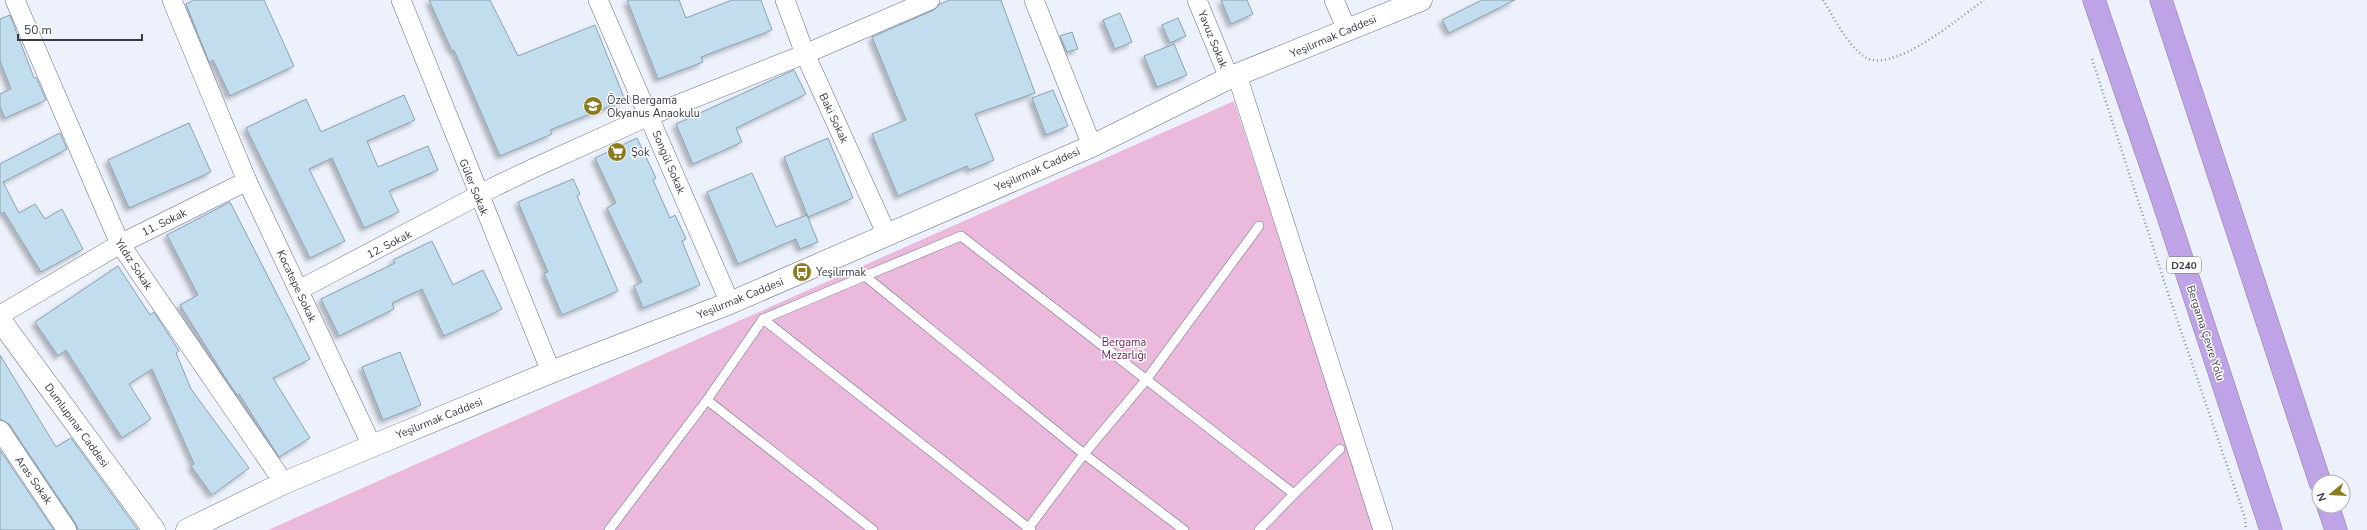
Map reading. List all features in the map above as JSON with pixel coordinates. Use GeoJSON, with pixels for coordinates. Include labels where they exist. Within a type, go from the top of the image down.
{"type":"FeatureCollection","features":[{"type":"Feature","properties":{"kind":"highway","name":"Bergama Çevre Yolu"},"geometry":{"type":"LineString","coordinates":[[2094,0],[2162,198],[2271,530]]}},
{"type":"Feature","properties":{"kind":"highway"},"geometry":{"type":"LineString","coordinates":[[2161,0],[2317,474]]}},
{"type":"Feature","properties":{"kind":"highway"},"geometry":{"type":"LineString","coordinates":[[2331,514],[2336,530]]}},
{"type":"Feature","properties":{"kind":"street","name":"Yıldız Sokak"},"geometry":{"type":"LineString","coordinates":[[15,0],[120,244],[284,483]]}},
{"type":"Feature","properties":{"kind":"street","name":"Kocatepe Sokak"},"geometry":{"type":"LineString","coordinates":[[172,0],[225,124],[247,181],[372,446]]}},
{"type":"Feature","properties":{"kind":"street","name":"Güler Sokak"},"geometry":{"type":"LineString","coordinates":[[401,0],[478,197],[551,372]]}},
{"type":"Feature","properties":{"kind":"street","name":"Songül Sokak"},"geometry":{"type":"LineString","coordinates":[[598,0],[730,303]]}},
{"type":"Feature","properties":{"kind":"street","name":"Baki Sokak"},"geometry":{"type":"LineString","coordinates":[[784,0],[805,54],[888,235]]}},
{"type":"Feature","properties":{"kind":"street","name":"12. Sokak"},"geometry":{"type":"LineString","coordinates":[[299,290],[478,197],[496,186],[649,116],[805,54],[930,0]]}},
{"type":"Feature","properties":{"kind":"street"},"geometry":{"type":"LineString","coordinates":[[1034,0],[1092,146]]}},
{"type":"Feature","properties":{"kind":"street","name":"Yavuz Sokak"},"geometry":{"type":"LineString","coordinates":[[1197,0],[1233,76],[1383,530]]}},
{"type":"Feature","properties":{"kind":"street"},"geometry":{"type":"LineString","coordinates":[[1334,0],[1348,30]]}},
{"type":"Feature","properties":{"kind":"street","name":"Yeşilırmak Caddesi"},"geometry":{"type":"LineString","coordinates":[[187,530],[284,483],[372,446],[551,372],[730,303],[1092,146],[1233,76],[1421,0]]}},
{"type":"Feature","properties":{"kind":"street","name":"11. Sokak"},"geometry":{"type":"LineString","coordinates":[[0,315],[120,244],[247,181]]}},
{"type":"Feature","properties":{"kind":"street","name":"Dumlupınar Caddesi"},"geometry":{"type":"LineString","coordinates":[[0,320],[154,530]]}},
{"type":"Feature","properties":{"kind":"street","name":"Aras Sokak"},"geometry":{"type":"LineString","coordinates":[[0,430],[67,530]]}},
{"type":"Feature","properties":{"kind":"lane"},"geometry":{"type":"LineString","coordinates":[[763,319],[1029,529],[1084,454],[1146,380],[1259,226]]}},
{"type":"Feature","properties":{"kind":"lane"},"geometry":{"type":"LineString","coordinates":[[609,530],[707,400],[763,319],[961,236],[1294,494]]}},
{"type":"Feature","properties":{"kind":"lane"},"geometry":{"type":"LineString","coordinates":[[865,276],[1084,454],[1184,530]]}},
{"type":"Feature","properties":{"kind":"lane"},"geometry":{"type":"LineString","coordinates":[[707,400],[873,530]]}},
{"type":"Feature","properties":{"kind":"lane"},"geometry":{"type":"LineString","coordinates":[[1259,530],[1340,449]]}},
{"type":"Feature","properties":{"kind":"path"},"geometry":{"type":"LineString","coordinates":[[1824,0],[1843,34],[1863,57],[1885,62],[1910,52],[1984,0]]}},
{"type":"Feature","properties":{"kind":"path"},"geometry":{"type":"LineString","coordinates":[[2092,57],[2245,518],[2246,530]]}},
{"type":"Feature","properties":{"kind":"green space","name":"Bergama Mezarlığı"},"geometry":{"type":"Polygon","coordinates":[[[1234,101],[1375,530],[268,530],[1234,101]]]}},
{"type":"Feature","properties":{"kind":"building"},"geometry":{"type":"Polygon","coordinates":[[[194,0],[264,0],[294,66],[230,96],[213,60],[209,62],[186,4],[194,0]]]}},
{"type":"Feature","properties":{"kind":"building"},"geometry":{"type":"Polygon","coordinates":[[[429,0],[490,0],[518,56],[595,25],[625,100],[550,130],[552,134],[500,156],[454,50],[452,51],[429,0]]]}},
{"type":"Feature","properties":{"kind":"building"},"geometry":{"type":"Polygon","coordinates":[[[627,0],[679,0],[686,18],[732,0],[761,0],[772,30],[701,57],[703,62],[658,79],[627,0]]]}},
{"type":"Feature","properties":{"kind":"building"},"geometry":{"type":"Polygon","coordinates":[[[950,0],[1001,0],[1035,93],[975,114],[994,160],[969,170],[967,166],[898,196],[872,134],[906,120],[872,37],[934,10],[940,4],[950,0]]]}},
{"type":"Feature","properties":{"kind":"building"},"geometry":{"type":"Polygon","coordinates":[[[1221,0],[1247,0],[1253,14],[1231,24],[1221,0]]]}},
{"type":"Feature","properties":{"kind":"building"},"geometry":{"type":"Polygon","coordinates":[[[1482,0],[1515,0],[1449,33],[1442,20],[1482,0]]]}},
{"type":"Feature","properties":{"kind":"building"},"geometry":{"type":"Polygon","coordinates":[[[1120,13],[1132,42],[1115,49],[1103,20],[1120,13]]]}},
{"type":"Feature","properties":{"kind":"building"},"geometry":{"type":"Polygon","coordinates":[[[10,15],[34,78],[36,77],[46,100],[5,118],[0,107],[0,94],[11,89],[0,61],[0,19],[10,15]]]}},
{"type":"Feature","properties":{"kind":"building"},"geometry":{"type":"Polygon","coordinates":[[[1178,18],[1186,36],[1170,43],[1162,25],[1178,18]]]}},
{"type":"Feature","properties":{"kind":"building"},"geometry":{"type":"Polygon","coordinates":[[[1072,32],[1078,49],[1067,52],[1060,36],[1072,32]]]}},
{"type":"Feature","properties":{"kind":"building"},"geometry":{"type":"Polygon","coordinates":[[[1174,44],[1187,75],[1157,87],[1144,56],[1174,44]]]}},
{"type":"Feature","properties":{"kind":"building"},"geometry":{"type":"Polygon","coordinates":[[[794,70],[806,94],[736,128],[742,142],[693,164],[676,124],[794,70]]]}},
{"type":"Feature","properties":{"kind":"building"},"geometry":{"type":"Polygon","coordinates":[[[1053,90],[1068,126],[1046,135],[1032,98],[1053,90]]]}},
{"type":"Feature","properties":{"kind":"building"},"geometry":{"type":"Polygon","coordinates":[[[404,95],[415,120],[367,141],[378,167],[428,146],[438,170],[389,191],[399,212],[364,228],[332,158],[309,169],[345,241],[310,258],[246,128],[306,99],[321,132],[404,95]]]}},
{"type":"Feature","properties":{"kind":"building"},"geometry":{"type":"Polygon","coordinates":[[[189,123],[211,172],[129,208],[108,160],[189,123]]]}},
{"type":"Feature","properties":{"kind":"building"},"geometry":{"type":"Polygon","coordinates":[[[60,133],[67,149],[3,182],[19,213],[35,204],[45,219],[62,209],[83,249],[41,272],[4,212],[0,214],[0,164],[60,133]]]}},
{"type":"Feature","properties":{"kind":"building"},"geometry":{"type":"Polygon","coordinates":[[[637,138],[656,178],[653,180],[670,218],[675,215],[686,239],[682,241],[700,285],[643,308],[634,286],[642,282],[607,208],[616,203],[595,158],[637,138]]]}},
{"type":"Feature","properties":{"kind":"building"},"geometry":{"type":"Polygon","coordinates":[[[828,138],[853,198],[808,217],[784,157],[828,138]]]}},
{"type":"Feature","properties":{"kind":"building"},"geometry":{"type":"Polygon","coordinates":[[[752,173],[776,227],[807,215],[818,242],[800,249],[796,239],[738,264],[707,192],[752,173]]]}},
{"type":"Feature","properties":{"kind":"building"},"geometry":{"type":"Polygon","coordinates":[[[573,179],[580,194],[577,196],[618,291],[562,315],[544,273],[548,272],[518,202],[573,179]]]}},
{"type":"Feature","properties":{"kind":"building"},"geometry":{"type":"Polygon","coordinates":[[[230,202],[310,359],[273,378],[310,438],[279,457],[239,394],[237,395],[223,374],[180,305],[198,295],[167,235],[230,202]]]}},
{"type":"Feature","properties":{"kind":"building"},"geometry":{"type":"Polygon","coordinates":[[[432,241],[453,285],[483,270],[502,309],[444,336],[422,289],[392,303],[394,309],[339,336],[321,299],[395,263],[393,260],[432,241]]]}},
{"type":"Feature","properties":{"kind":"building"},"geometry":{"type":"Polygon","coordinates":[[[118,266],[150,315],[154,312],[179,351],[176,353],[191,389],[249,468],[212,495],[191,466],[194,464],[152,369],[129,384],[151,419],[122,438],[66,350],[58,356],[35,322],[118,266]]]}},
{"type":"Feature","properties":{"kind":"building"},"geometry":{"type":"Polygon","coordinates":[[[400,352],[421,405],[383,420],[362,367],[400,352]]]}},
{"type":"Feature","properties":{"kind":"building"},"geometry":{"type":"Polygon","coordinates":[[[0,355],[56,447],[71,438],[138,530],[78,530],[76,524],[9,424],[0,419],[0,355]]]}},
{"type":"Feature","properties":{"kind":"building"},"geometry":{"type":"Polygon","coordinates":[[[0,450],[54,530],[0,530],[0,450]]]}},
{"type":"Feature","properties":{"kind":"place","name":"Özel Bergama Okyanus Anaokulu"},"geometry":{"type":"Point","coordinates":[593,106]}},
{"type":"Feature","properties":{"kind":"place","name":"Şok"},"geometry":{"type":"Point","coordinates":[617,152]}},
{"type":"Feature","properties":{"kind":"place","name":"Yeşilırmak"},"geometry":{"type":"Point","coordinates":[802,272]}}]}
